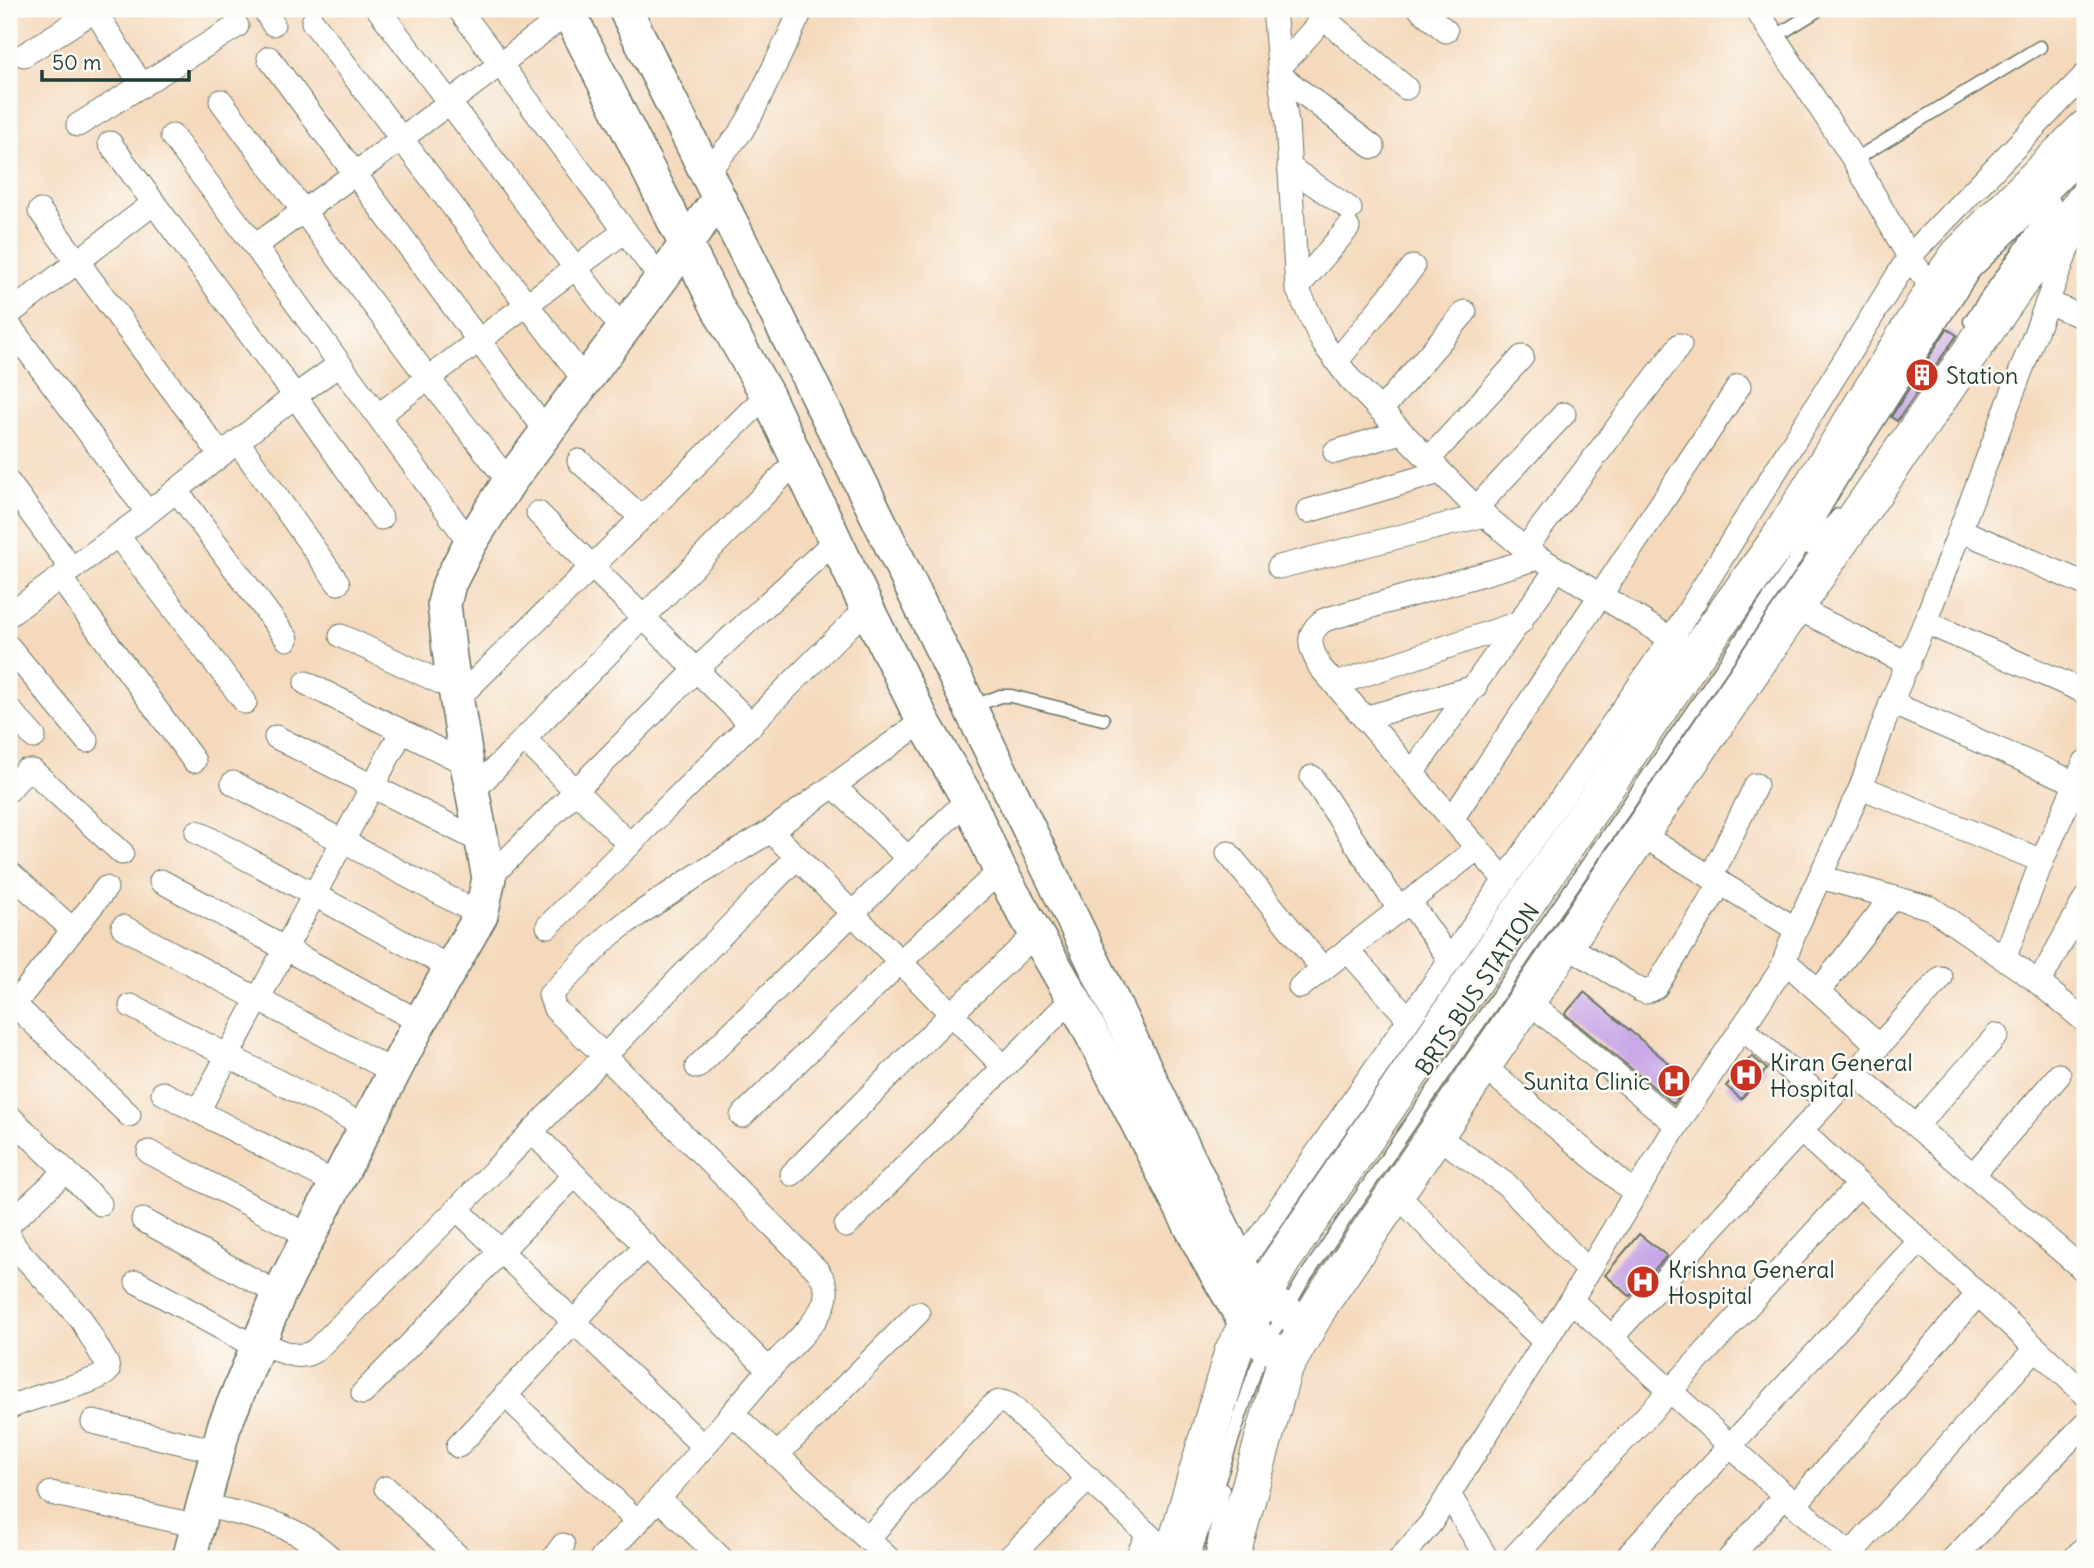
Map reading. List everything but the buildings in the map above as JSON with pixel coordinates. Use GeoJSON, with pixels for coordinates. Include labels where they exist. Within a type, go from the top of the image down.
{"type":"FeatureCollection","features":[{"type":"Feature","properties":{"kind":"main road"},"geometry":{"type":"LineString","coordinates":[[1230,1559],[1283,1370],[1265,1315],[1279,1265],[1683,646],[1778,541],[1958,255],[2085,128]]}},
{"type":"Feature","properties":{"kind":"main road"},"geometry":{"type":"LineString","coordinates":[[1171,1552],[1233,1352],[1265,1315],[1396,1193],[1795,607],[2017,285],[2083,196]]}},
{"type":"Feature","properties":{"kind":"street"},"geometry":{"type":"LineString","coordinates":[[24,55],[96,9],[142,86]]}},
{"type":"Feature","properties":{"kind":"street"},"geometry":{"type":"LineString","coordinates":[[378,9],[622,329]]}},
{"type":"Feature","properties":{"kind":"street"},"geometry":{"type":"LineString","coordinates":[[459,9],[661,279]]}},
{"type":"Feature","properties":{"kind":"street"},"geometry":{"type":"LineString","coordinates":[[625,9],[758,275],[1265,1315]]}},
{"type":"Feature","properties":{"kind":"street"},"geometry":{"type":"LineString","coordinates":[[189,1559],[224,1427],[279,1294],[420,1022],[481,915],[489,878],[454,682],[446,619],[446,593],[470,543],[509,482],[661,279],[690,252],[718,196],[741,132],[802,9]]}},
{"type":"Feature","properties":{"kind":"street"},"geometry":{"type":"LineString","coordinates":[[1274,9],[1287,123],[1297,288],[1319,336],[1349,377],[1480,512],[1540,559],[1683,646]]}},
{"type":"Feature","properties":{"kind":"street"},"geometry":{"type":"LineString","coordinates":[[1420,9],[1446,31]]}},
{"type":"Feature","properties":{"kind":"street"},"geometry":{"type":"LineString","coordinates":[[1756,9],[1854,160],[1909,257],[1934,290]]}},
{"type":"Feature","properties":{"kind":"street"},"geometry":{"type":"LineString","coordinates":[[255,246],[356,173],[568,10],[720,312],[767,395],[867,608],[923,721],[968,800],[1000,871],[1073,998],[1206,1255],[1265,1315]]}},
{"type":"Feature","properties":{"kind":"street"},"geometry":{"type":"LineString","coordinates":[[1281,71],[1323,12],[1406,88]]}},
{"type":"Feature","properties":{"kind":"street"},"geometry":{"type":"LineString","coordinates":[[313,22],[585,381]]}},
{"type":"Feature","properties":{"kind":"street"},"geometry":{"type":"LineString","coordinates":[[78,125],[237,26]]}},
{"type":"Feature","properties":{"kind":"street"},"geometry":{"type":"LineString","coordinates":[[269,58],[546,431]]}},
{"type":"Feature","properties":{"kind":"street"},"geometry":{"type":"LineString","coordinates":[[1281,71],[1373,147]]}},
{"type":"Feature","properties":{"kind":"street"},"geometry":{"type":"LineString","coordinates":[[1265,1315],[1409,1019],[1505,880],[1683,646],[1909,257],[2085,75]]}},
{"type":"Feature","properties":{"kind":"street"},"geometry":{"type":"LineString","coordinates":[[221,101],[509,482]]}},
{"type":"Feature","properties":{"kind":"street"},"geometry":{"type":"LineString","coordinates":[[173,136],[470,543]]}},
{"type":"Feature","properties":{"kind":"street"},"geometry":{"type":"LineString","coordinates":[[110,143],[381,518]]}},
{"type":"Feature","properties":{"kind":"street"},"geometry":{"type":"LineString","coordinates":[[1289,167],[1349,218],[1297,288]]}},
{"type":"Feature","properties":{"kind":"street"},"geometry":{"type":"LineString","coordinates":[[1400,1559],[1431,1523],[1450,1494],[1677,1125],[1781,970],[1796,929],[1861,787],[1891,703],[1926,622],[2047,302],[2083,196]]}},
{"type":"Feature","properties":{"kind":"street"},"geometry":{"type":"LineString","coordinates":[[9,314],[154,204]]}},
{"type":"Feature","properties":{"kind":"street"},"geometry":{"type":"LineString","coordinates":[[40,211],[78,263],[338,583]]}},
{"type":"Feature","properties":{"kind":"street"},"geometry":{"type":"LineString","coordinates":[[379,415],[625,231]]}},
{"type":"Feature","properties":{"kind":"street"},"geometry":{"type":"LineString","coordinates":[[1337,361],[1413,267]]}},
{"type":"Feature","properties":{"kind":"street"},"geometry":{"type":"LineString","coordinates":[[2047,302],[2085,318]]}},
{"type":"Feature","properties":{"kind":"street"},"geometry":{"type":"LineString","coordinates":[[1382,410],[1465,312]]}},
{"type":"Feature","properties":{"kind":"street"},"geometry":{"type":"LineString","coordinates":[[9,325],[148,513]]}},
{"type":"Feature","properties":{"kind":"street"},"geometry":{"type":"LineString","coordinates":[[1412,773],[1521,622],[1540,559],[1680,345]]}},
{"type":"Feature","properties":{"kind":"street"},"geometry":{"type":"LineString","coordinates":[[1308,511],[1434,465],[1522,357]]}},
{"type":"Feature","properties":{"kind":"street"},"geometry":{"type":"LineString","coordinates":[[9,615],[118,536],[295,396],[340,364]]}},
{"type":"Feature","properties":{"kind":"street"},"geometry":{"type":"LineString","coordinates":[[1452,819],[1739,386]]}},
{"type":"Feature","properties":{"kind":"street"},"geometry":{"type":"LineString","coordinates":[[454,682],[592,566],[767,395]]}},
{"type":"Feature","properties":{"kind":"street"},"geometry":{"type":"LineString","coordinates":[[1279,567],[1480,512],[1564,414]]}},
{"type":"Feature","properties":{"kind":"street"},"geometry":{"type":"LineString","coordinates":[[1335,452],[1401,432]]}},
{"type":"Feature","properties":{"kind":"street"},"geometry":{"type":"LineString","coordinates":[[579,461],[641,517]]}},
{"type":"Feature","properties":{"kind":"street"},"geometry":{"type":"LineString","coordinates":[[470,778],[524,739],[797,461]]}},
{"type":"Feature","properties":{"kind":"street"},"geometry":{"type":"LineString","coordinates":[[9,483],[66,574],[194,761]]}},
{"type":"Feature","properties":{"kind":"street"},"geometry":{"type":"LineString","coordinates":[[177,491],[287,639]]}},
{"type":"Feature","properties":{"kind":"street"},"geometry":{"type":"LineString","coordinates":[[538,513],[752,725]]}},
{"type":"Feature","properties":{"kind":"street"},"geometry":{"type":"LineString","coordinates":[[1960,530],[2085,584]]}},
{"type":"Feature","properties":{"kind":"street"},"geometry":{"type":"LineString","coordinates":[[118,536],[245,702]]}},
{"type":"Feature","properties":{"kind":"street"},"geometry":{"type":"LineString","coordinates":[[489,878],[696,670],[835,541]]}},
{"type":"Feature","properties":{"kind":"street"},"geometry":{"type":"LineString","coordinates":[[1505,880],[1320,667],[1310,639],[1313,628],[1324,620],[1540,559]]}},
{"type":"Feature","properties":{"kind":"street"},"geometry":{"type":"LineString","coordinates":[[1795,607],[1909,664]]}},
{"type":"Feature","properties":{"kind":"street"},"geometry":{"type":"LineString","coordinates":[[548,926],[867,608]]}},
{"type":"Feature","properties":{"kind":"street"},"geometry":{"type":"LineString","coordinates":[[1336,684],[1521,622]]}},
{"type":"Feature","properties":{"kind":"street"},"geometry":{"type":"LineString","coordinates":[[1926,622],[2085,692]]}},
{"type":"Feature","properties":{"kind":"street"},"geometry":{"type":"LineString","coordinates":[[341,636],[454,682]]}},
{"type":"Feature","properties":{"kind":"street"},"geometry":{"type":"LineString","coordinates":[[9,647],[87,741]]}},
{"type":"Feature","properties":{"kind":"street"},"geometry":{"type":"LineString","coordinates":[[306,683],[402,731],[470,778]]}},
{"type":"Feature","properties":{"kind":"street"},"geometry":{"type":"LineString","coordinates":[[1364,718],[1475,687]]}},
{"type":"Feature","properties":{"kind":"street"},"geometry":{"type":"LineString","coordinates":[[1891,703],[2076,783]]}},
{"type":"Feature","properties":{"kind":"street"},"geometry":{"type":"LineString","coordinates":[[9,709],[34,737]]}},
{"type":"Feature","properties":{"kind":"street"},"geometry":{"type":"LineString","coordinates":[[601,1559],[660,1500],[817,1317],[826,1297],[827,1287],[823,1278],[605,1056],[555,1009],[550,1000],[552,990],[627,922],[771,831],[923,721]]}},
{"type":"Feature","properties":{"kind":"street"},"geometry":{"type":"LineString","coordinates":[[198,1111],[402,731]]}},
{"type":"Feature","properties":{"kind":"street"},"geometry":{"type":"LineString","coordinates":[[276,737],[482,842]]}},
{"type":"Feature","properties":{"kind":"street"},"geometry":{"type":"LineString","coordinates":[[524,739],[630,845]]}},
{"type":"Feature","properties":{"kind":"street"},"geometry":{"type":"LineString","coordinates":[[2004,960],[2042,861],[2085,762]]}},
{"type":"Feature","properties":{"kind":"street"},"geometry":{"type":"LineString","coordinates":[[9,790],[25,771],[33,771],[122,853]]}},
{"type":"Feature","properties":{"kind":"street"},"geometry":{"type":"LineString","coordinates":[[1312,777],[1404,905],[1450,960]]}},
{"type":"Feature","properties":{"kind":"street"},"geometry":{"type":"LineString","coordinates":[[233,783],[481,915]]}},
{"type":"Feature","properties":{"kind":"street"},"geometry":{"type":"LineString","coordinates":[[1565,944],[1640,990],[1652,990],[1656,987],[1716,880],[1756,785]]}},
{"type":"Feature","properties":{"kind":"street"},"geometry":{"type":"LineString","coordinates":[[834,786],[909,859]]}},
{"type":"Feature","properties":{"kind":"street"},"geometry":{"type":"LineString","coordinates":[[1861,787],[2042,861]]}},
{"type":"Feature","properties":{"kind":"street"},"geometry":{"type":"LineString","coordinates":[[697,1067],[968,800]]}},
{"type":"Feature","properties":{"kind":"street"},"geometry":{"type":"LineString","coordinates":[[771,831],[1003,1066]]}},
{"type":"Feature","properties":{"kind":"street"},"geometry":{"type":"LineString","coordinates":[[197,832],[451,968]]}},
{"type":"Feature","properties":{"kind":"street"},"geometry":{"type":"LineString","coordinates":[[1640,834],[1796,929]]}},
{"type":"Feature","properties":{"kind":"street"},"geometry":{"type":"LineString","coordinates":[[1300,987],[1478,848]]}},
{"type":"Feature","properties":{"kind":"street"},"geometry":{"type":"LineString","coordinates":[[1228,853],[1323,969]]}},
{"type":"Feature","properties":{"kind":"street"},"geometry":{"type":"LineString","coordinates":[[137,1282],[257,1344],[297,1357],[310,1354],[457,1209],[797,857]]}},
{"type":"Feature","properties":{"kind":"street"},"geometry":{"type":"LineString","coordinates":[[743,1116],[900,962],[1000,871]]}},
{"type":"Feature","properties":{"kind":"street"},"geometry":{"type":"LineString","coordinates":[[9,872],[73,930]]}},
{"type":"Feature","properties":{"kind":"street"},"geometry":{"type":"LineString","coordinates":[[1820,877],[1931,908],[2039,983],[2085,1021]]}},
{"type":"Feature","properties":{"kind":"street"},"geometry":{"type":"LineString","coordinates":[[160,881],[420,1022]]}},
{"type":"Feature","properties":{"kind":"street"},"geometry":{"type":"LineString","coordinates":[[106,888],[10,1005],[129,1115]]}},
{"type":"Feature","properties":{"kind":"street"},"geometry":{"type":"LineString","coordinates":[[1819,991],[1892,897]]}},
{"type":"Feature","properties":{"kind":"street"},"geometry":{"type":"LineString","coordinates":[[2039,983],[2082,913]]}},
{"type":"Feature","properties":{"kind":"street"},"geometry":{"type":"LineString","coordinates":[[123,927],[394,1072]]}},
{"type":"Feature","properties":{"kind":"street"},"geometry":{"type":"LineString","coordinates":[[792,1174],[951,1014],[1036,934]]}},
{"type":"Feature","properties":{"kind":"street"},"geometry":{"type":"LineString","coordinates":[[1347,950],[1409,1019]]}},
{"type":"Feature","properties":{"kind":"street"},"geometry":{"type":"LineString","coordinates":[[1785,961],[1879,1046]]}},
{"type":"Feature","properties":{"kind":"street"},"geometry":{"type":"LineString","coordinates":[[1612,1337],[1941,978]]}},
{"type":"Feature","properties":{"kind":"street"},"geometry":{"type":"LineString","coordinates":[[846,1226],[1073,998]]}},
{"type":"Feature","properties":{"kind":"street"},"geometry":{"type":"LineString","coordinates":[[1527,1000],[1677,1125]]}},
{"type":"Feature","properties":{"kind":"street"},"geometry":{"type":"LineString","coordinates":[[131,1006],[365,1126]]}},
{"type":"Feature","properties":{"kind":"street"},"geometry":{"type":"LineString","coordinates":[[1742,1028],[1827,1102]]}},
{"type":"Feature","properties":{"kind":"street"},"geometry":{"type":"LineString","coordinates":[[1916,1126],[1997,1035]]}},
{"type":"Feature","properties":{"kind":"street"},"geometry":{"type":"LineString","coordinates":[[1482,1065],[1636,1193]]}},
{"type":"Feature","properties":{"kind":"street"},"geometry":{"type":"LineString","coordinates":[[1853,1073],[2085,1271]]}},
{"type":"Feature","properties":{"kind":"street"},"geometry":{"type":"LineString","coordinates":[[1973,1175],[2059,1075]]}},
{"type":"Feature","properties":{"kind":"street"},"geometry":{"type":"LineString","coordinates":[[163,1093],[335,1183]]}},
{"type":"Feature","properties":{"kind":"street"},"geometry":{"type":"LineString","coordinates":[[9,1116],[100,1204]]}},
{"type":"Feature","properties":{"kind":"street"},"geometry":{"type":"LineString","coordinates":[[1801,1130],[2085,1394]]}},
{"type":"Feature","properties":{"kind":"street"},"geometry":{"type":"LineString","coordinates":[[532,1132],[769,1370]]}},
{"type":"Feature","properties":{"kind":"street"},"geometry":{"type":"LineString","coordinates":[[1435,1135],[1507,1185],[1587,1269]]}},
{"type":"Feature","properties":{"kind":"street"},"geometry":{"type":"LineString","coordinates":[[149,1152],[309,1236]]}},
{"type":"Feature","properties":{"kind":"street"},"geometry":{"type":"LineString","coordinates":[[9,1227],[11,1222],[65,1172]]}},
{"type":"Feature","properties":{"kind":"street"},"geometry":{"type":"LineString","coordinates":[[363,1393],[575,1175]]}},
{"type":"Feature","properties":{"kind":"street"},"geometry":{"type":"LineString","coordinates":[[1512,1559],[1859,1184]]}},
{"type":"Feature","properties":{"kind":"street"},"geometry":{"type":"LineString","coordinates":[[1396,1193],[1471,1272],[1544,1341]]}},
{"type":"Feature","properties":{"kind":"street"},"geometry":{"type":"LineString","coordinates":[[457,1209],[704,1447]]}},
{"type":"Feature","properties":{"kind":"street"},"geometry":{"type":"LineString","coordinates":[[143,1220],[279,1294]]}},
{"type":"Feature","properties":{"kind":"street"},"geometry":{"type":"LineString","coordinates":[[9,1235],[15,1247],[81,1319],[107,1364],[108,1371],[99,1379],[36,1395],[9,1408]]}},
{"type":"Feature","properties":{"kind":"street"},"geometry":{"type":"LineString","coordinates":[[1625,1559],[1920,1241]]}},
{"type":"Feature","properties":{"kind":"street"},"geometry":{"type":"LineString","coordinates":[[458,1446],[646,1245]]}},
{"type":"Feature","properties":{"kind":"street"},"geometry":{"type":"LineString","coordinates":[[1729,1559],[1790,1500],[1978,1294]]}},
{"type":"Feature","properties":{"kind":"street"},"geometry":{"type":"LineString","coordinates":[[1571,1300],[1732,1446],[1850,1558],[2036,1348]]}},
{"type":"Feature","properties":{"kind":"street"},"geometry":{"type":"LineString","coordinates":[[777,1455],[918,1313]]}},
{"type":"Feature","properties":{"kind":"street"},"geometry":{"type":"LineString","coordinates":[[505,1395],[638,1522]]}},
{"type":"Feature","properties":{"kind":"street"},"geometry":{"type":"LineString","coordinates":[[867,1539],[997,1402],[1003,1401],[1171,1552]]}},
{"type":"Feature","properties":{"kind":"street"},"geometry":{"type":"LineString","coordinates":[[733,1414],[889,1559]]}},
{"type":"Feature","properties":{"kind":"street"},"geometry":{"type":"LineString","coordinates":[[93,1422],[217,1451]]}},
{"type":"Feature","properties":{"kind":"street"},"geometry":{"type":"LineString","coordinates":[[1953,1559],[2085,1424]]}},
{"type":"Feature","properties":{"kind":"street"},"geometry":{"type":"LineString","coordinates":[[1008,1559],[1089,1478]]}},
{"type":"Feature","properties":{"kind":"street"},"geometry":{"type":"LineString","coordinates":[[386,1488],[461,1559]]}},
{"type":"Feature","properties":{"kind":"street"},"geometry":{"type":"LineString","coordinates":[[51,1493],[201,1515],[270,1521],[294,1530],[320,1547],[332,1559]]}},
{"type":"Feature","properties":{"kind":"street"},"geometry":{"type":"LineString","coordinates":[[1450,1494],[1486,1559]]}},
{"type":"Feature","properties":{"kind":"street"},"geometry":{"type":"LineString","coordinates":[[660,1500],[722,1559]]}},
{"type":"Feature","properties":{"kind":"street"},"geometry":{"type":"LineString","coordinates":[[2074,1559],[2085,1547]]}},
{"type":"Feature","properties":{"kind":"street"},"geometry":{"type":"LineString","coordinates":[[1136,1559],[1171,1552]]}},
{"type":"Feature","properties":{"kind":"lane"},"geometry":{"type":"LineString","coordinates":[[1773,38],[1821,9]]}},
{"type":"Feature","properties":{"kind":"lane"},"geometry":{"type":"LineString","coordinates":[[1854,160],[2040,47]]}},
{"type":"Feature","properties":{"kind":"lane"},"geometry":{"type":"LineString","coordinates":[[1965,329],[1994,284],[2083,196]]}},
{"type":"Feature","properties":{"kind":"lane"},"geometry":{"type":"LineString","coordinates":[[1791,566],[1844,475],[1973,273],[2083,196]]}},
{"type":"Feature","properties":{"kind":"lane"},"geometry":{"type":"LineString","coordinates":[[1791,566],[1849,503],[1891,443]]}},
{"type":"Feature","properties":{"kind":"lane","name":"BRTS BUS STATION"},"geometry":{"type":"LineString","coordinates":[[1230,1451],[1265,1315],[1301,1282],[1791,566]]}},
{"type":"Feature","properties":{"kind":"lane"},"geometry":{"type":"LineString","coordinates":[[970,708],[992,698],[1011,696],[1103,719]]}},
{"type":"Feature","properties":{"kind":"lane"},"geometry":{"type":"LineString","coordinates":[[1171,1552],[1230,1451]]}},
{"type":"Feature","properties":{"kind":"lane"},"geometry":{"type":"LineString","coordinates":[[1211,1559],[1230,1451]]}},
{"type":"Feature","properties":{"kind":"place","name":"Station"},"geometry":{"type":"Point","coordinates":[1922,375]}},
{"type":"Feature","properties":{"kind":"place","name":"Kiran General Hospital"},"geometry":{"type":"Point","coordinates":[1746,1075]}},
{"type":"Feature","properties":{"kind":"place","name":"Sunita Clinic"},"geometry":{"type":"Point","coordinates":[1674,1081]}},
{"type":"Feature","properties":{"kind":"place","name":"Krishna General Hospital"},"geometry":{"type":"Point","coordinates":[1643,1282]}}]}
